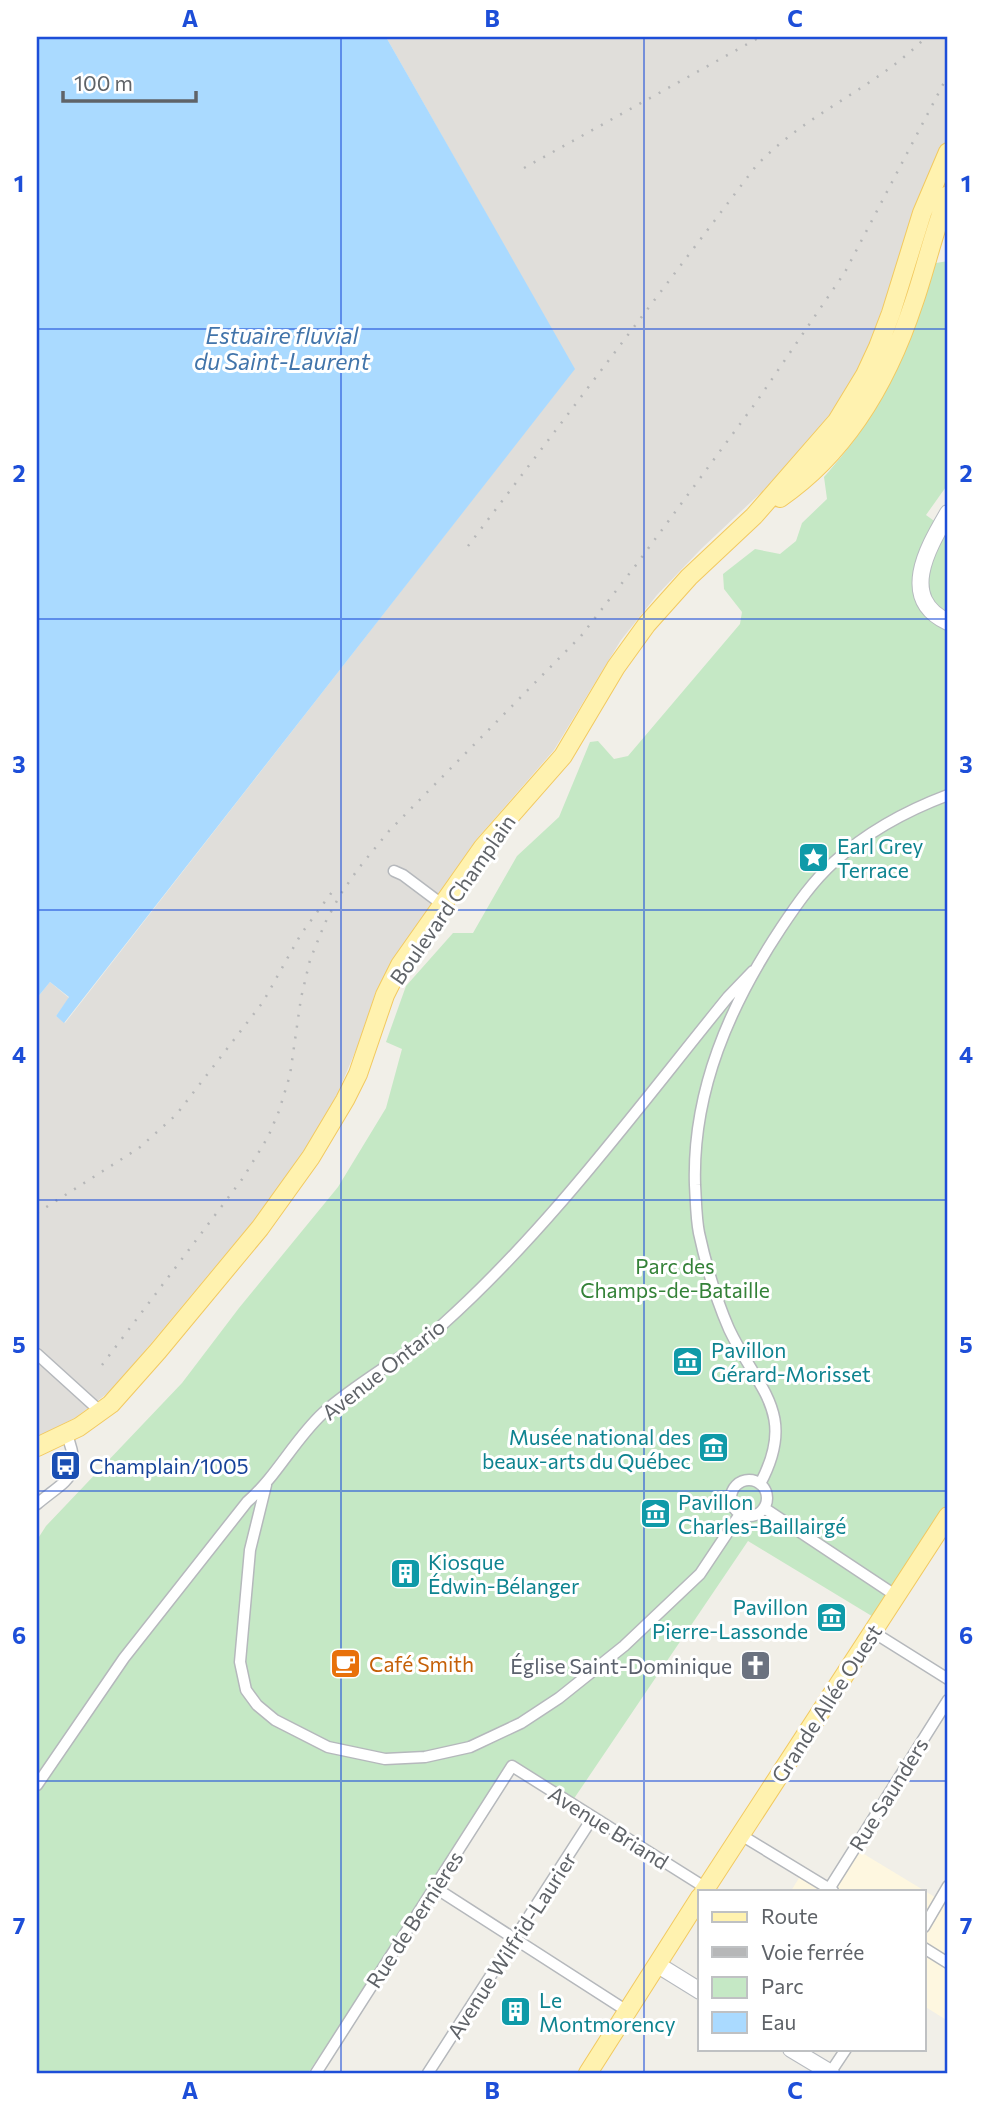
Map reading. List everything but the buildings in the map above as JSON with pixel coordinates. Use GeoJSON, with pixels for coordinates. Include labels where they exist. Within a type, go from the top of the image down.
{"type":"FeatureCollection","features":[{"type":"Feature","properties":{"kind":"main road","name":"Boulevard Champlain"},"geometry":{"type":"LineString","coordinates":[[37,1447],[101,1412],[122,1394],[260,1227],[311,1157],[345,1100],[358,1074],[392,980],[443,905],[498,829],[563,756],[617,667],[647,624],[689,577],[754,516],[837,421],[865,374],[891,313],[922,213],[948,152]]}},
{"type":"Feature","properties":{"kind":"main road","name":"Boulevard Champlain"},"geometry":{"type":"LineString","coordinates":[[754,516],[802,483],[849,431],[865,408],[899,344],[948,195]]}},
{"type":"Feature","properties":{"kind":"main road","name":"Grande Allée Ouest"},"geometry":{"type":"LineString","coordinates":[[704,1890],[948,1516]]}},
{"type":"Feature","properties":{"kind":"main road","name":"Grande Allée Ouest"},"geometry":{"type":"LineString","coordinates":[[587,2073],[698,1900]]}},
{"type":"Feature","properties":{"kind":"street"},"geometry":{"type":"LineString","coordinates":[[948,513],[926,552],[921,582],[926,601],[939,617],[948,622]]}},
{"type":"Feature","properties":{"kind":"street"},"geometry":{"type":"LineString","coordinates":[[760,1484],[771,1464],[775,1449],[772,1404],[723,1312],[698,1230],[695,1197],[696,1141],[709,1076],[729,1020],[753,971],[815,881],[837,859],[903,816],[948,794]]}},
{"type":"Feature","properties":{"kind":"street"},"geometry":{"type":"LineString","coordinates":[[394,871],[443,905]]}},
{"type":"Feature","properties":{"kind":"street","name":"Avenue Ontario"},"geometry":{"type":"LineString","coordinates":[[37,1785],[135,1643],[247,1502],[266,1485],[322,1415],[433,1332],[527,1241],[575,1187],[715,1013],[753,971]]}},
{"type":"Feature","properties":{"kind":"street"},"geometry":{"type":"LineString","coordinates":[[715,1013],[729,1020]]}},
{"type":"Feature","properties":{"kind":"street"},"geometry":{"type":"LineString","coordinates":[[37,1353],[101,1412]]}},
{"type":"Feature","properties":{"kind":"street"},"geometry":{"type":"LineString","coordinates":[[37,1504],[67,1479],[75,1468],[75,1456],[66,1433]]}},
{"type":"Feature","properties":{"kind":"street"},"geometry":{"type":"LineString","coordinates":[[747,1480],[760,1484],[767,1500],[764,1508],[753,1516],[740,1514],[732,1505],[733,1490],[739,1483],[747,1480]]}},
{"type":"Feature","properties":{"kind":"street"},"geometry":{"type":"LineString","coordinates":[[266,1485],[250,1550],[240,1662],[242,1678],[251,1698],[275,1720],[328,1748],[366,1757],[400,1759],[456,1751],[496,1736],[559,1698],[624,1646],[700,1574],[740,1514]]}},
{"type":"Feature","properties":{"kind":"street"},"geometry":{"type":"LineString","coordinates":[[764,1508],[895,1595]]}},
{"type":"Feature","properties":{"kind":"street"},"geometry":{"type":"LineString","coordinates":[[873,1632],[948,1679]]}},
{"type":"Feature","properties":{"kind":"street","name":"Rue Saunders"},"geometry":{"type":"LineString","coordinates":[[831,1890],[948,1700]]}},
{"type":"Feature","properties":{"kind":"street","name":"Avenue Briand"},"geometry":{"type":"LineString","coordinates":[[512,1766],[700,1890]]}},
{"type":"Feature","properties":{"kind":"street","name":"Rue de Bernières"},"geometry":{"type":"LineString","coordinates":[[316,2073],[512,1766]]}},
{"type":"Feature","properties":{"kind":"street","name":"Avenue Wilfrid-Laurier"},"geometry":{"type":"LineString","coordinates":[[428,2073],[593,1817]]}},
{"type":"Feature","properties":{"kind":"street"},"geometry":{"type":"LineString","coordinates":[[741,1835],[831,1890]]}},
{"type":"Feature","properties":{"kind":"street"},"geometry":{"type":"LineString","coordinates":[[926,1924],[948,1886]]}},
{"type":"Feature","properties":{"kind":"street"},"geometry":{"type":"LineString","coordinates":[[434,1887],[627,2011]]}},
{"type":"Feature","properties":{"kind":"street"},"geometry":{"type":"LineString","coordinates":[[926,1949],[948,1964]]}},
{"type":"Feature","properties":{"kind":"street"},"geometry":{"type":"LineString","coordinates":[[658,1965],[698,1990]]}},
{"type":"Feature","properties":{"kind":"street"},"geometry":{"type":"LineString","coordinates":[[793,2050],[831,2073],[845,2050]]}},
{"type":"Feature","properties":{"kind":"shaded area"},"geometry":{"type":"Polygon","coordinates":[[[386,37],[948,37],[948,136],[915,210],[884,311],[859,371],[831,417],[787,468],[701,549],[657,595],[621,640],[554,750],[476,840],[393,959],[376,991],[358,1045],[337,1095],[303,1153],[254,1220],[113,1389],[75,1418],[37,1437],[37,998],[50,982],[69,998],[56,1016],[65,1023],[574,369],[386,37]]]}},
{"type":"Feature","properties":{"kind":"shaded area"},"geometry":{"type":"Polygon","coordinates":[[[854,1848],[923,1890],[792,1890],[802,1873],[829,1889],[854,1848]]]}},
{"type":"Feature","properties":{"kind":"shaded area"},"geometry":{"type":"Polygon","coordinates":[[[926,1892],[948,1905],[948,2021],[926,2007],[926,1892]]]}},
{"type":"Feature","properties":{"kind":"green space","name":"Parc des Champs-de-Bataille"},"geometry":{"type":"Polygon","coordinates":[[[948,261],[948,484],[926,515],[948,531],[948,1515],[880,1621],[748,1541],[571,1803],[512,1766],[308,2073],[37,2073],[37,1540],[46,1526],[182,1383],[239,1308],[338,1187],[386,1108],[402,1049],[386,1042],[406,986],[453,933],[473,933],[517,856],[559,817],[590,742],[598,741],[614,759],[628,756],[740,624],[742,612],[724,589],[723,574],[755,549],[780,554],[796,541],[802,523],[827,499],[824,477],[846,451],[880,401],[905,351],[936,263],[948,261]]]}},
{"type":"Feature","properties":{"kind":"water","name":"Estuaire fluvial du Saint-Laurent"},"geometry":{"type":"Polygon","coordinates":[[[37,37],[386,37],[575,369],[64,1023],[56,1016],[69,997],[50,982],[37,998],[37,37]]]}},
{"type":"Feature","properties":{"kind":"railway"},"geometry":{"type":"LineString","coordinates":[[524,168],[760,37]]}},
{"type":"Feature","properties":{"kind":"railway"},"geometry":{"type":"LineString","coordinates":[[468,546],[756,166],[797,131],[885,71],[926,37]]}},
{"type":"Feature","properties":{"kind":"railway"},"geometry":{"type":"LineString","coordinates":[[102,1365],[243,1178],[268,1137],[290,1075],[301,998],[310,960],[340,895],[389,831],[581,636],[636,565],[757,401],[845,272],[948,75]]}},
{"type":"Feature","properties":{"kind":"railway"},"geometry":{"type":"LineString","coordinates":[[37,1213],[139,1148],[176,1115],[263,1002],[301,934],[335,888]]}},
{"type":"Feature","properties":{"kind":"place","name":"Earl Grey Terrace"},"geometry":{"type":"Point","coordinates":[814,857]}},
{"type":"Feature","properties":{"kind":"place","name":"Pavillon Gérard-Morisset"},"geometry":{"type":"Point","coordinates":[688,1361]}},
{"type":"Feature","properties":{"kind":"place","name":"Musée national des beaux-arts du Québec"},"geometry":{"type":"Point","coordinates":[714,1448]}},
{"type":"Feature","properties":{"kind":"place","name":"Champlain/1005"},"geometry":{"type":"Point","coordinates":[66,1465]}},
{"type":"Feature","properties":{"kind":"place","name":"Pavillon Charles-Baillairgé"},"geometry":{"type":"Point","coordinates":[655,1513]}},
{"type":"Feature","properties":{"kind":"place","name":"Kiosque Édwin-Bélanger"},"geometry":{"type":"Point","coordinates":[405,1573]}},
{"type":"Feature","properties":{"kind":"place","name":"Pavillon Pierre-Lassonde"},"geometry":{"type":"Point","coordinates":[831,1618]}},
{"type":"Feature","properties":{"kind":"place","name":"Café Smith"},"geometry":{"type":"Point","coordinates":[346,1663]}},
{"type":"Feature","properties":{"kind":"place","name":"Église Saint-Dominique"},"geometry":{"type":"Point","coordinates":[755,1665]}},
{"type":"Feature","properties":{"kind":"place","name":"Le Montmorency"},"geometry":{"type":"Point","coordinates":[516,2011]}}]}
